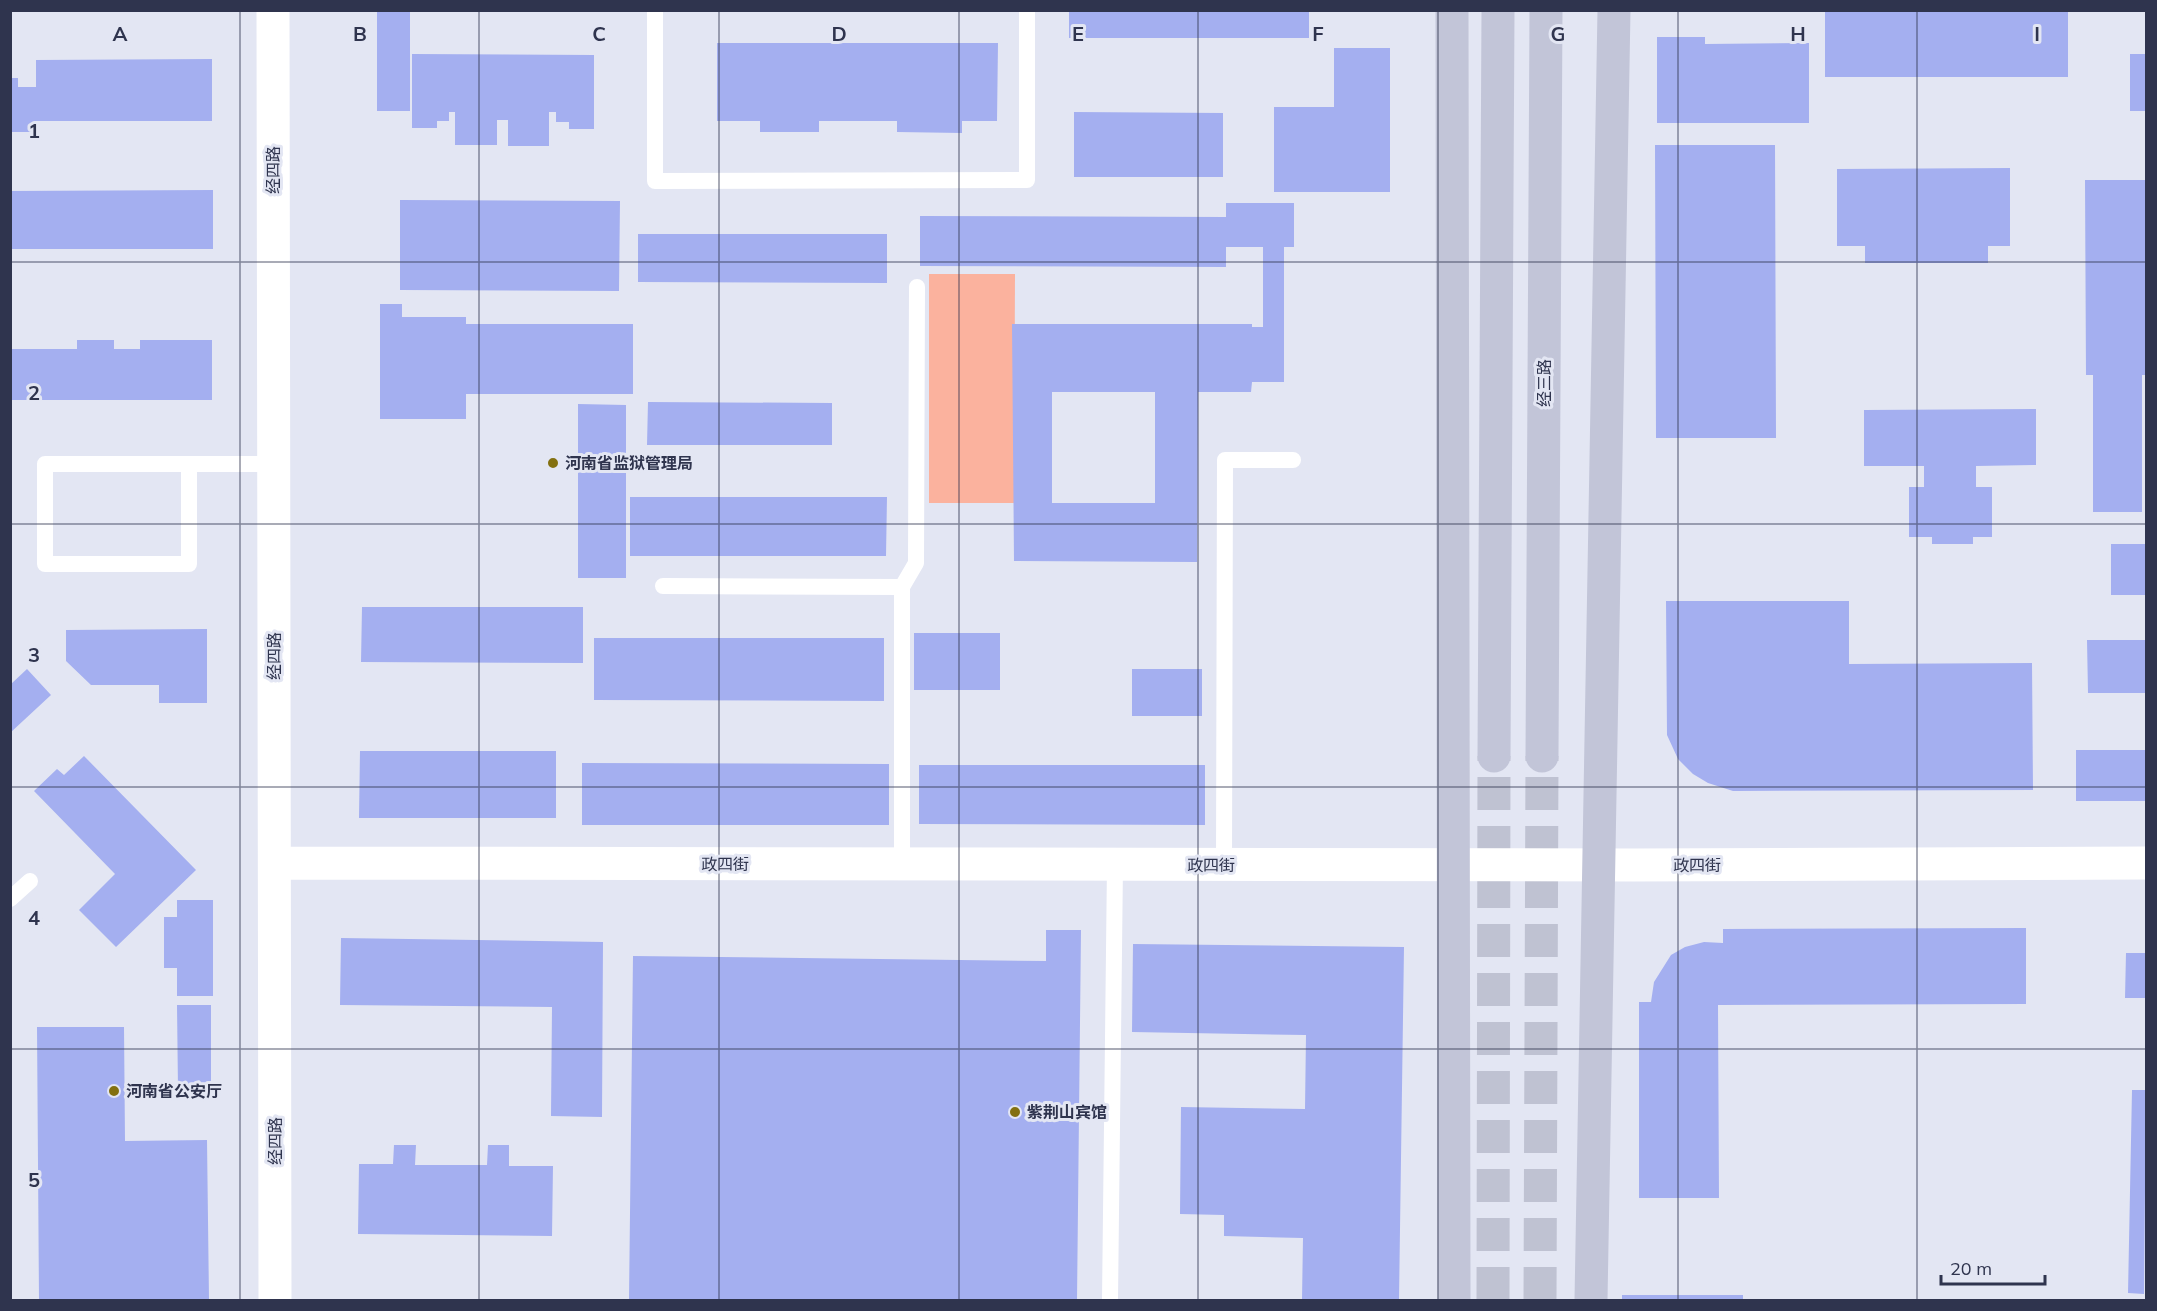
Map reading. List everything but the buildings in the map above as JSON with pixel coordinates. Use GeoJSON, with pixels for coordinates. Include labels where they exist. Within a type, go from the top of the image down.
{"type":"FeatureCollection","features":[{"type":"Feature","properties":{"kind":"main road"},"geometry":{"type":"LineString","coordinates":[[1452,10],[1454,1300]]}},
{"type":"Feature","properties":{"kind":"main road"},"geometry":{"type":"LineString","coordinates":[[1494,756],[1498,10]]}},
{"type":"Feature","properties":{"kind":"main road","name":"经三路"},"geometry":{"type":"LineString","coordinates":[[1542,756],[1546,10]]}},
{"type":"Feature","properties":{"kind":"main road"},"geometry":{"type":"LineString","coordinates":[[1591,1300],[1614,10]]}},
{"type":"Feature","properties":{"kind":"street","name":"经四路"},"geometry":{"type":"LineString","coordinates":[[273,10],[275,1300]]}},
{"type":"Feature","properties":{"kind":"street","name":"政四街"},"geometry":{"type":"LineString","coordinates":[[275,863],[1598,866],[2146,863]]}},
{"type":"Feature","properties":{"kind":"lane"},"geometry":{"type":"LineString","coordinates":[[655,10],[655,181],[1027,180],[1027,10]]}},
{"type":"Feature","properties":{"kind":"lane"},"geometry":{"type":"LineString","coordinates":[[902,864],[902,587],[916,563],[917,287]]}},
{"type":"Feature","properties":{"kind":"lane"},"geometry":{"type":"LineString","coordinates":[[1224,865],[1225,460],[1293,460]]}},
{"type":"Feature","properties":{"kind":"lane"},"geometry":{"type":"LineString","coordinates":[[189,464],[189,564],[45,564],[45,464],[189,464],[274,464]]}},
{"type":"Feature","properties":{"kind":"lane"},"geometry":{"type":"LineString","coordinates":[[663,586],[902,587]]}},
{"type":"Feature","properties":{"kind":"lane"},"geometry":{"type":"LineString","coordinates":[[1110,1300],[1115,864]]}},
{"type":"Feature","properties":{"kind":"lane"},"geometry":{"type":"LineString","coordinates":[[10,899],[30,881]]}},
{"type":"Feature","properties":{"kind":"shaded area"},"geometry":{"type":"Polygon","coordinates":[[[929,274],[1015,274],[1014,503],[929,503],[929,274]]]}},
{"type":"Feature","properties":{"kind":"tunnel"},"geometry":{"type":"LineString","coordinates":[[1493,1300],[1494,756]]}},
{"type":"Feature","properties":{"kind":"tunnel"},"geometry":{"type":"LineString","coordinates":[[1540,1300],[1542,756]]}},
{"type":"Feature","properties":{"kind":"place","name":"河南省监狱管理局"},"geometry":{"type":"Point","coordinates":[553,463]}},
{"type":"Feature","properties":{"kind":"place","name":"河南省公安厅"},"geometry":{"type":"Point","coordinates":[114,1091]}},
{"type":"Feature","properties":{"kind":"place","name":"紫荆山宾馆"},"geometry":{"type":"Point","coordinates":[1015,1112]}}]}
